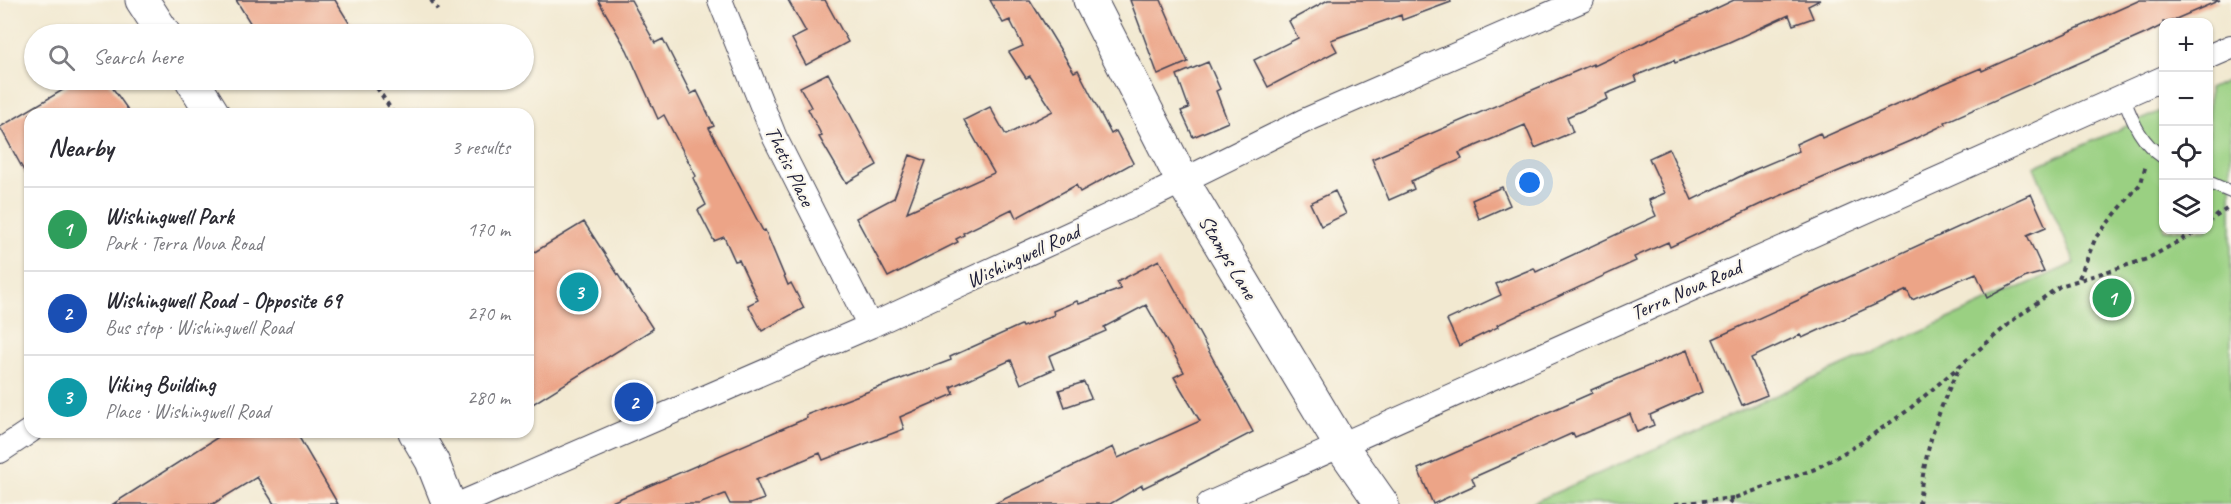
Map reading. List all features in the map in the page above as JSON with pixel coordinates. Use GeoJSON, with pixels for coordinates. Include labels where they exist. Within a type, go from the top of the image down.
{"type":"FeatureCollection","features":[{"type":"Feature","properties":{"kind":"street"},"geometry":{"type":"LineString","coordinates":[[142,0],[158,24]]}},
{"type":"Feature","properties":{"kind":"street","name":"Thetis Place"},"geometry":{"type":"LineString","coordinates":[[720,0],[775,138],[870,326]]}},
{"type":"Feature","properties":{"kind":"street","name":"Stamps Lane"},"geometry":{"type":"LineString","coordinates":[[1089,0],[1182,180],[1340,444],[1382,504]]}},
{"type":"Feature","properties":{"kind":"street","name":"Wishingwell Road"},"geometry":{"type":"LineString","coordinates":[[460,504],[870,326],[1304,121],[1582,0]]}},
{"type":"Feature","properties":{"kind":"street"},"geometry":{"type":"LineString","coordinates":[[2213,55],[2231,47]]}},
{"type":"Feature","properties":{"kind":"street","name":"Terra Nova Road"},"geometry":{"type":"LineString","coordinates":[[1209,504],[2159,80]]}},
{"type":"Feature","properties":{"kind":"street"},"geometry":{"type":"LineString","coordinates":[[198,90],[209,108]]}},
{"type":"Feature","properties":{"kind":"street"},"geometry":{"type":"LineString","coordinates":[[0,451],[24,435]]}},
{"type":"Feature","properties":{"kind":"street"},"geometry":{"type":"LineString","coordinates":[[419,438],[432,461],[449,504]]}},
{"type":"Feature","properties":{"kind":"lane"},"geometry":{"type":"LineString","coordinates":[[2123,96],[2138,134],[2159,155]]}},
{"type":"Feature","properties":{"kind":"lane"},"geometry":{"type":"LineString","coordinates":[[2213,184],[2231,192]]}},
{"type":"Feature","properties":{"kind":"path"},"geometry":{"type":"LineString","coordinates":[[431,0],[438,10]]}},
{"type":"Feature","properties":{"kind":"path"},"geometry":{"type":"LineString","coordinates":[[378,90],[390,108]]}},
{"type":"Feature","properties":{"kind":"path"},"geometry":{"type":"LineString","coordinates":[[2079,278],[2096,237],[2141,183],[2150,148]]}},
{"type":"Feature","properties":{"kind":"path"},"geometry":{"type":"LineString","coordinates":[[2213,219],[2231,206]]}},
{"type":"Feature","properties":{"kind":"path"},"geometry":{"type":"LineString","coordinates":[[1675,504],[1734,498],[1783,482],[1841,455],[1907,411],[2038,300],[2060,286],[2079,278],[2147,259],[2192,234]]}},
{"type":"Feature","properties":{"kind":"path"},"geometry":{"type":"LineString","coordinates":[[1919,504],[1929,445],[1939,412],[1960,367]]}},
{"type":"Feature","properties":{"kind":"path"},"geometry":{"type":"LineString","coordinates":[[1729,504],[1734,498]]}},
{"type":"Feature","properties":{"kind":"green space"},"geometry":{"type":"Polygon","coordinates":[[[2231,79],[2231,504],[1530,504],[2075,263],[2034,167],[2159,112],[2159,234],[2213,234],[2213,87],[2231,79]]]}},
{"type":"Feature","properties":{"kind":"building"},"geometry":{"type":"Polygon","coordinates":[[[236,0],[335,0],[350,24],[251,24],[236,0]]]}},
{"type":"Feature","properties":{"kind":"building"},"geometry":{"type":"Polygon","coordinates":[[[598,0],[631,0],[655,43],[663,39],[691,94],[697,91],[714,126],[709,128],[763,231],[765,230],[788,285],[791,283],[804,308],[762,331],[748,305],[758,300],[739,260],[735,261],[724,237],[714,241],[698,210],[706,205],[693,178],[696,176],[664,115],[658,119],[627,50],[598,0]]]}},
{"type":"Feature","properties":{"kind":"building"},"geometry":{"type":"Polygon","coordinates":[[[788,0],[825,0],[848,42],[806,65],[792,39],[806,32],[788,0]]]}},
{"type":"Feature","properties":{"kind":"building"},"geometry":{"type":"Polygon","coordinates":[[[990,0],[1030,0],[1074,72],[1078,70],[1111,134],[1116,131],[1133,163],[1080,192],[1076,185],[1016,218],[1012,209],[963,233],[964,235],[956,239],[958,242],[888,277],[856,218],[894,198],[910,155],[926,161],[907,212],[994,173],[964,120],[990,107],[1006,135],[1053,111],[1030,76],[1026,78],[1009,52],[1023,46],[1010,20],[1003,23],[990,0]]]}},
{"type":"Feature","properties":{"kind":"building"},"geometry":{"type":"Polygon","coordinates":[[[1130,0],[1161,0],[1188,62],[1158,75],[1130,0]]]}},
{"type":"Feature","properties":{"kind":"building"},"geometry":{"type":"Polygon","coordinates":[[[1328,0],[1450,0],[1451,2],[1402,20],[1401,15],[1331,40],[1337,51],[1268,87],[1254,60],[1298,38],[1289,21],[1328,0]]]}},
{"type":"Feature","properties":{"kind":"building"},"geometry":{"type":"Polygon","coordinates":[[[1734,0],[1820,0],[1808,6],[1813,18],[1793,25],[1789,15],[1727,43],[1675,63],[1674,60],[1635,76],[1637,81],[1606,94],[1608,99],[1567,117],[1573,132],[1535,148],[1525,125],[1459,153],[1462,159],[1411,181],[1414,189],[1389,200],[1372,159],[1593,64],[1594,66],[1734,0]]]}},
{"type":"Feature","properties":{"kind":"building"},"geometry":{"type":"Polygon","coordinates":[[[2140,0],[2220,0],[2178,18],[2159,18],[2159,27],[2145,34],[1945,122],[1946,124],[1910,141],[1763,203],[1670,247],[1668,242],[1634,257],[1636,261],[1497,325],[1498,327],[1459,346],[1447,320],[1501,295],[1496,284],[1534,268],[1536,272],[1656,216],[1649,200],[1665,193],[1649,158],[1669,149],[1692,200],[1799,151],[1796,144],[1820,133],[1822,138],[1981,68],[1982,71],[2140,0]]]}},
{"type":"Feature","properties":{"kind":"building"},"geometry":{"type":"Polygon","coordinates":[[[1208,62],[1220,89],[1216,91],[1228,122],[1193,137],[1181,111],[1189,108],[1177,75],[1208,62]]]}},
{"type":"Feature","properties":{"kind":"building"},"geometry":{"type":"Polygon","coordinates":[[[828,73],[877,165],[846,183],[819,137],[822,136],[808,109],[811,107],[800,87],[828,73]]]}},
{"type":"Feature","properties":{"kind":"building"},"geometry":{"type":"Polygon","coordinates":[[[63,90],[114,90],[127,108],[32,108],[63,90]]]}},
{"type":"Feature","properties":{"kind":"building"},"geometry":{"type":"Polygon","coordinates":[[[24,113],[24,171],[0,127],[24,113]]]}},
{"type":"Feature","properties":{"kind":"building"},"geometry":{"type":"Polygon","coordinates":[[[1502,187],[1510,205],[1479,219],[1472,200],[1502,187]]]}},
{"type":"Feature","properties":{"kind":"building"},"geometry":{"type":"Polygon","coordinates":[[[1335,191],[1346,214],[1321,226],[1310,203],[1335,191]]]}},
{"type":"Feature","properties":{"kind":"building"},"geometry":{"type":"Polygon","coordinates":[[[2031,194],[2046,227],[2027,235],[2044,272],[2026,277],[1987,298],[1976,273],[1912,300],[1907,290],[1802,338],[1800,335],[1751,358],[1767,395],[1742,405],[1713,339],[2031,194]]]}},
{"type":"Feature","properties":{"kind":"building"},"geometry":{"type":"Polygon","coordinates":[[[584,222],[653,329],[534,403],[534,252],[584,222]]]}},
{"type":"Feature","properties":{"kind":"building"},"geometry":{"type":"Polygon","coordinates":[[[1159,260],[1253,432],[1143,488],[1142,485],[1110,504],[994,504],[1113,447],[1118,458],[1200,421],[1174,377],[1184,372],[1146,305],[1104,327],[1106,331],[1049,356],[1054,369],[1021,384],[1011,360],[951,387],[954,394],[900,417],[904,429],[823,460],[820,453],[756,480],[764,499],[750,504],[730,504],[725,494],[699,504],[607,504],[807,418],[806,415],[951,360],[950,357],[1021,325],[1022,327],[1054,315],[1053,311],[1077,301],[1079,304],[1121,289],[1117,282],[1159,260]]]}},
{"type":"Feature","properties":{"kind":"building"},"geometry":{"type":"Polygon","coordinates":[[[1687,350],[1702,392],[1650,415],[1654,425],[1637,432],[1630,414],[1575,437],[1573,433],[1472,478],[1475,485],[1433,504],[1418,469],[1592,393],[1591,390],[1687,350]]]}},
{"type":"Feature","properties":{"kind":"building"},"geometry":{"type":"Polygon","coordinates":[[[1084,382],[1091,398],[1065,407],[1059,390],[1084,382]]]}},
{"type":"Feature","properties":{"kind":"building"},"geometry":{"type":"Polygon","coordinates":[[[217,438],[300,438],[338,504],[274,504],[257,477],[213,504],[113,504],[217,438]]]}},
{"type":"Feature","properties":{"kind":"place","name":"Viking Building"},"geometry":{"type":"Point","coordinates":[579,292]}},
{"type":"Feature","properties":{"kind":"place","name":"Wishingwell Park"},"geometry":{"type":"Point","coordinates":[2112,298]}},
{"type":"Feature","properties":{"kind":"place","name":"Wishingwell Road - Opposite 69"},"geometry":{"type":"Point","coordinates":[634,402]}}]}
